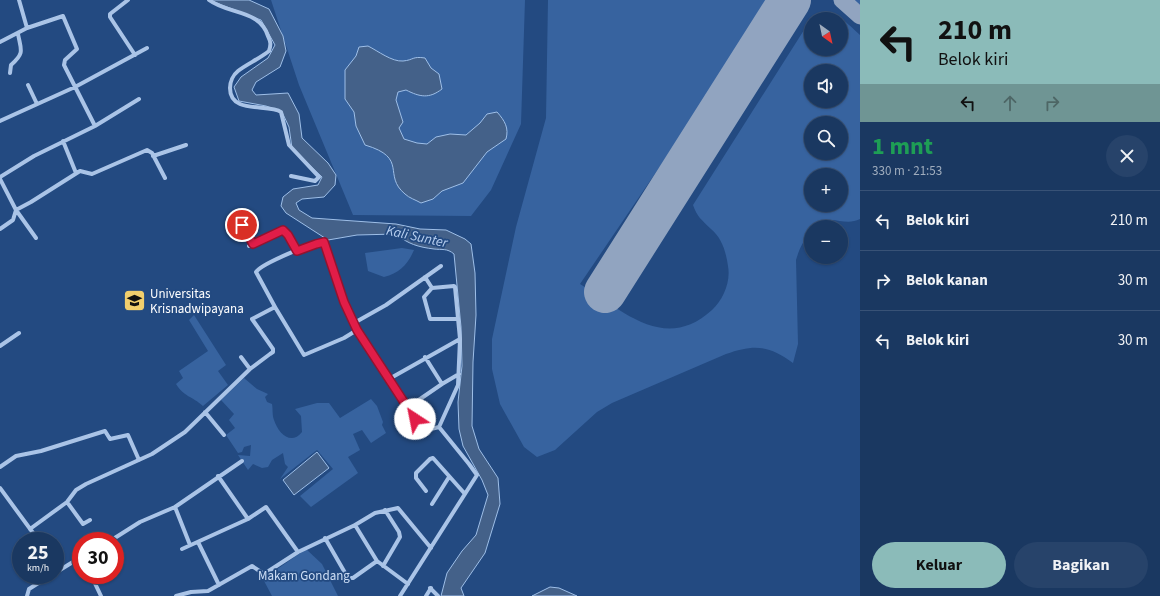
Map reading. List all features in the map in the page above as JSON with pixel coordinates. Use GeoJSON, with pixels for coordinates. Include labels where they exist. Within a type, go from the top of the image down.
{"type":"FeatureCollection","features":[{"type":"Feature","properties":{"kind":"street"},"geometry":{"type":"LineString","coordinates":[[19,0],[27,28]]}},
{"type":"Feature","properties":{"kind":"street"},"geometry":{"type":"LineString","coordinates":[[128,0],[115,9],[110,14],[110,17],[135,55]]}},
{"type":"Feature","properties":{"kind":"street"},"geometry":{"type":"LineString","coordinates":[[209,0],[218,6],[255,18],[264,26],[271,46],[269,51],[237,72],[232,80],[230,91],[245,107],[271,109],[281,112],[289,145],[319,177],[314,181],[311,181],[291,176]]}},
{"type":"Feature","properties":{"kind":"street"},"geometry":{"type":"LineString","coordinates":[[0,42],[27,28],[61,16],[65,17],[78,49],[65,60],[64,65],[95,126]]}},
{"type":"Feature","properties":{"kind":"street"},"geometry":{"type":"LineString","coordinates":[[10,73],[11,65],[20,58],[22,52],[18,34]]}},
{"type":"Feature","properties":{"kind":"street"},"geometry":{"type":"LineString","coordinates":[[0,120],[76,87],[147,48]]}},
{"type":"Feature","properties":{"kind":"street"},"geometry":{"type":"LineString","coordinates":[[28,85],[37,104]]}},
{"type":"Feature","properties":{"kind":"street"},"geometry":{"type":"LineString","coordinates":[[36,238],[16,210],[0,178],[63,141],[95,126],[139,99]]}},
{"type":"Feature","properties":{"kind":"street"},"geometry":{"type":"LineString","coordinates":[[63,141],[76,173]]}},
{"type":"Feature","properties":{"kind":"street"},"geometry":{"type":"LineString","coordinates":[[153,156],[186,145]]}},
{"type":"Feature","properties":{"kind":"street"},"geometry":{"type":"LineString","coordinates":[[0,229],[13,220],[16,210],[82,170],[92,174],[147,150],[153,156],[165,178]]}},
{"type":"Feature","properties":{"kind":"street"},"geometry":{"type":"LineString","coordinates":[[237,216],[251,245],[283,230],[288,235],[297,251]]}},
{"type":"Feature","properties":{"kind":"street"},"geometry":{"type":"LineString","coordinates":[[357,330],[344,338],[304,355],[274,307],[256,272],[261,266],[323,241],[326,244],[344,302],[357,330],[423,432],[439,427],[457,389],[460,339],[455,287],[432,288],[424,297],[430,319],[458,319]]}},
{"type":"Feature","properties":{"kind":"street"},"geometry":{"type":"LineString","coordinates":[[354,323],[386,305],[441,266]]}},
{"type":"Feature","properties":{"kind":"street"},"geometry":{"type":"LineString","coordinates":[[425,277],[432,288]]}},
{"type":"Feature","properties":{"kind":"street"},"geometry":{"type":"LineString","coordinates":[[30,529],[67,502],[76,490],[152,454],[185,432],[250,369],[273,352],[252,319],[274,307]]}},
{"type":"Feature","properties":{"kind":"street"},"geometry":{"type":"LineString","coordinates":[[0,346],[19,333]]}},
{"type":"Feature","properties":{"kind":"street"},"geometry":{"type":"LineString","coordinates":[[389,379],[460,339]]}},
{"type":"Feature","properties":{"kind":"street"},"geometry":{"type":"LineString","coordinates":[[241,357],[250,369]]}},
{"type":"Feature","properties":{"kind":"street"},"geometry":{"type":"LineString","coordinates":[[425,358],[442,384]]}},
{"type":"Feature","properties":{"kind":"street"},"geometry":{"type":"LineString","coordinates":[[407,408],[459,374]]}},
{"type":"Feature","properties":{"kind":"street"},"geometry":{"type":"LineString","coordinates":[[205,412],[224,435]]}},
{"type":"Feature","properties":{"kind":"street"},"geometry":{"type":"LineString","coordinates":[[400,596],[476,475],[439,427]]}},
{"type":"Feature","properties":{"kind":"street"},"geometry":{"type":"LineString","coordinates":[[0,467],[16,456],[41,451],[78,438],[105,431],[110,439],[128,435],[139,460]]}},
{"type":"Feature","properties":{"kind":"street"},"geometry":{"type":"LineString","coordinates":[[426,491],[415,475],[418,470],[430,459],[436,460],[465,494]]}},
{"type":"Feature","properties":{"kind":"street"},"geometry":{"type":"LineString","coordinates":[[124,532],[140,522],[175,507],[218,476],[242,461]]}},
{"type":"Feature","properties":{"kind":"street"},"geometry":{"type":"LineString","coordinates":[[218,476],[248,519]]}},
{"type":"Feature","properties":{"kind":"street"},"geometry":{"type":"LineString","coordinates":[[432,504],[449,477]]}},
{"type":"Feature","properties":{"kind":"street"},"geometry":{"type":"LineString","coordinates":[[0,488],[32,532]]}},
{"type":"Feature","properties":{"kind":"street"},"geometry":{"type":"LineString","coordinates":[[67,502],[83,524],[90,520]]}},
{"type":"Feature","properties":{"kind":"street"},"geometry":{"type":"LineString","coordinates":[[175,507],[190,544]]}},
{"type":"Feature","properties":{"kind":"street"},"geometry":{"type":"LineString","coordinates":[[182,549],[190,544],[198,542],[248,519],[266,507],[298,552]]}},
{"type":"Feature","properties":{"kind":"street"},"geometry":{"type":"LineString","coordinates":[[176,596],[198,594],[208,591],[253,566],[264,574],[298,552],[355,525],[375,513],[385,510],[399,509],[431,548]]}},
{"type":"Feature","properties":{"kind":"street"},"geometry":{"type":"LineString","coordinates":[[383,566],[400,537],[399,532],[385,510]]}},
{"type":"Feature","properties":{"kind":"street"},"geometry":{"type":"LineString","coordinates":[[355,525],[376,561],[408,584]]}},
{"type":"Feature","properties":{"kind":"street"},"geometry":{"type":"LineString","coordinates":[[325,538],[348,578],[353,578],[376,561]]}},
{"type":"Feature","properties":{"kind":"street"},"geometry":{"type":"LineString","coordinates":[[198,542],[219,584]]}},
{"type":"Feature","properties":{"kind":"street"},"geometry":{"type":"LineString","coordinates":[[27,596],[29,590],[38,584]]}},
{"type":"Feature","properties":{"kind":"street"},"geometry":{"type":"LineString","coordinates":[[96,584],[101,596]]}},
{"type":"Feature","properties":{"kind":"street"},"geometry":{"type":"LineString","coordinates":[[426,596],[431,588],[438,596]]}},
{"type":"Feature","properties":{"kind":"green space"},"geometry":{"type":"Polygon","coordinates":[[[271,0],[525,0],[521,124],[491,190],[471,216],[353,215],[299,85],[271,0]]]}},
{"type":"Feature","properties":{"kind":"green space"},"geometry":{"type":"Polygon","coordinates":[[[548,0],[773,0],[580,284],[628,315],[644,323],[661,328],[678,328],[695,322],[712,310],[723,296],[729,272],[725,251],[721,241],[702,221],[693,205],[804,30],[804,56],[848,56],[848,24],[860,35],[860,219],[851,222],[848,222],[848,220],[804,220],[804,242],[796,260],[798,344],[793,363],[776,353],[761,348],[745,349],[726,354],[612,403],[597,412],[555,450],[537,457],[524,447],[500,404],[492,369],[492,339],[516,227],[546,118],[548,0]]]}},
{"type":"Feature","properties":{"kind":"green space"},"geometry":{"type":"Polygon","coordinates":[[[842,0],[860,0],[860,15],[842,0]]]}},
{"type":"Feature","properties":{"kind":"green space"},"geometry":{"type":"Polygon","coordinates":[[[402,248],[414,250],[406,264],[395,273],[384,277],[368,271],[365,253],[402,248]]]}},
{"type":"Feature","properties":{"kind":"green space"},"geometry":{"type":"Polygon","coordinates":[[[194,315],[226,365],[218,371],[228,385],[203,406],[182,392],[176,384],[183,378],[179,371],[208,351],[189,320],[194,315]]]}},
{"type":"Feature","properties":{"kind":"green space"},"geometry":{"type":"Polygon","coordinates":[[[244,378],[257,389],[268,394],[265,397],[267,402],[272,404],[273,416],[276,425],[285,436],[289,438],[294,438],[302,432],[301,416],[295,409],[317,403],[329,403],[340,418],[371,399],[377,406],[383,422],[382,425],[386,433],[371,443],[362,430],[353,434],[360,450],[348,457],[358,473],[311,507],[300,496],[333,469],[317,450],[280,479],[288,467],[285,464],[283,453],[272,460],[268,467],[262,468],[253,464],[248,470],[238,455],[250,456],[251,445],[244,447],[242,452],[238,453],[226,435],[235,428],[229,420],[234,414],[221,400],[244,378]]]}},
{"type":"Feature","properties":{"kind":"green space","name":"Makam Gondang"},"geometry":{"type":"Polygon","coordinates":[[[306,549],[322,564],[338,596],[272,596],[263,579],[306,549]]]}},
{"type":"Feature","properties":{"kind":"water","name":"Kali Sunter"},"geometry":{"type":"Polygon","coordinates":[[[209,0],[249,0],[269,9],[283,36],[286,51],[280,67],[256,82],[252,90],[256,95],[288,93],[299,114],[302,138],[328,163],[336,175],[335,185],[324,197],[302,199],[296,203],[299,210],[312,218],[396,224],[420,229],[446,230],[465,239],[471,244],[475,273],[476,315],[473,362],[472,426],[479,449],[498,478],[500,504],[485,553],[461,588],[464,596],[441,596],[447,573],[462,551],[476,535],[488,495],[482,480],[463,446],[459,429],[458,402],[462,366],[461,327],[454,254],[447,250],[418,246],[396,234],[357,235],[328,240],[286,213],[281,206],[283,197],[293,189],[318,185],[322,177],[292,148],[289,127],[282,112],[266,106],[239,101],[234,87],[241,77],[268,58],[275,45],[261,20],[209,0]]]}},
{"type":"Feature","properties":{"kind":"water"},"geometry":{"type":"Polygon","coordinates":[[[368,46],[394,60],[407,61],[418,57],[425,58],[431,68],[439,74],[442,89],[429,96],[416,94],[406,90],[398,92],[396,100],[403,122],[399,128],[404,139],[427,144],[436,137],[450,134],[466,135],[480,123],[487,114],[497,112],[502,118],[507,128],[506,139],[487,152],[463,183],[442,191],[433,199],[421,203],[411,198],[398,187],[391,161],[387,155],[365,145],[356,126],[354,112],[345,99],[345,70],[356,56],[359,47],[368,46]]]}},
{"type":"Feature","properties":{"kind":"water"},"geometry":{"type":"Polygon","coordinates":[[[317,452],[329,468],[294,495],[283,480],[317,452]]]}},
{"type":"Feature","properties":{"kind":"water"},"geometry":{"type":"Polygon","coordinates":[[[550,587],[559,588],[577,596],[532,596],[550,587]]]}},
{"type":"Feature","properties":{"kind":"taxiway"},"geometry":{"type":"LineString","coordinates":[[787,5],[794,0]]}},
{"type":"Feature","properties":{"kind":"taxiway"},"geometry":{"type":"LineString","coordinates":[[842,0],[860,16]]}},
{"type":"Feature","properties":{"kind":"runway"},"geometry":{"type":"LineString","coordinates":[[605,292],[790,0]]}},
{"type":"Feature","properties":{"kind":"place","name":"Universitas Krisnadwipayana"},"geometry":{"type":"Point","coordinates":[134,300]}},
{"type":"Feature","properties":{"kind":"route"},"geometry":{"type":"LineString","coordinates":[[242,225],[253,244],[283,230],[288,235],[297,251],[323,241],[324,242],[327,246],[344,302],[357,330],[415,419]]}}]}
